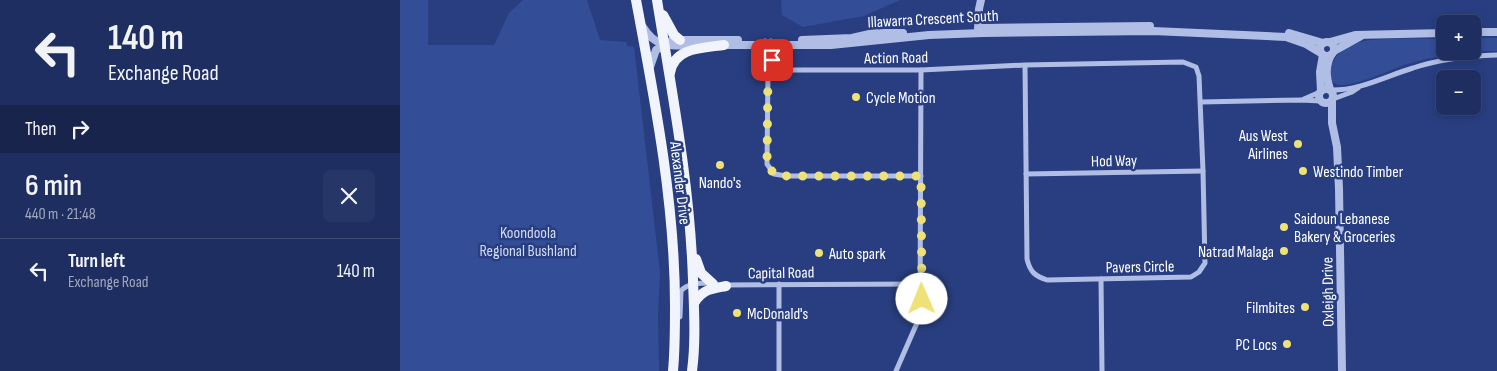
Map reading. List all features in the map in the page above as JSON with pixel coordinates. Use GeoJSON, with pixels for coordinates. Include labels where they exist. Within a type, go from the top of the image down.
{"type":"FeatureCollection","features":[{"type":"Feature","properties":{"kind":"main road","name":"Alexander Drive"},"geometry":{"type":"LineString","coordinates":[[636,0],[666,173],[675,274],[673,371]]}},
{"type":"Feature","properties":{"kind":"main road","name":"Alexander Drive"},"geometry":{"type":"LineString","coordinates":[[657,0],[685,170],[694,285],[692,371]]}},
{"type":"Feature","properties":{"kind":"main road"},"geometry":{"type":"LineString","coordinates":[[657,0],[664,19],[674,35],[680,40]]}},
{"type":"Feature","properties":{"kind":"main road"},"geometry":{"type":"LineString","coordinates":[[670,78],[672,64],[680,54],[690,50],[724,45]]}},
{"type":"Feature","properties":{"kind":"main road"},"geometry":{"type":"LineString","coordinates":[[692,246],[699,269],[713,284]]}},
{"type":"Feature","properties":{"kind":"main road"},"geometry":{"type":"LineString","coordinates":[[694,303],[704,292],[726,286]]}},
{"type":"Feature","properties":{"kind":"street"},"geometry":{"type":"LineString","coordinates":[[981,0],[981,31]]}},
{"type":"Feature","properties":{"kind":"street"},"geometry":{"type":"LineString","coordinates":[[640,23],[653,40],[664,45]]}},
{"type":"Feature","properties":{"kind":"street","name":"Illawarra Crescent South"},"geometry":{"type":"LineString","coordinates":[[664,45],[768,43],[852,38],[874,33],[1142,26],[1278,32],[1303,36],[1326,43]]}},
{"type":"Feature","properties":{"kind":"street","name":"Illawarra Crescent South"},"geometry":{"type":"LineString","coordinates":[[981,31],[1144,31],[1278,36],[1298,40],[1327,54]]}},
{"type":"Feature","properties":{"kind":"street"},"geometry":{"type":"LineString","coordinates":[[1481,32],[1497,32]]}},
{"type":"Feature","properties":{"kind":"street"},"geometry":{"type":"LineString","coordinates":[[1332,100],[1334,95],[1330,90],[1326,73],[1327,54],[1320,47],[1326,43],[1349,36],[1436,33]]}},
{"type":"Feature","properties":{"kind":"street"},"geometry":{"type":"LineString","coordinates":[[1327,54],[1361,36]]}},
{"type":"Feature","properties":{"kind":"street","name":"Illawarra Crescent South"},"geometry":{"type":"LineString","coordinates":[[664,45],[674,40],[768,43]]}},
{"type":"Feature","properties":{"kind":"street"},"geometry":{"type":"LineString","coordinates":[[768,43],[772,60],[768,70],[767,164],[774,174],[787,176],[921,176]]}},
{"type":"Feature","properties":{"kind":"street"},"geometry":{"type":"LineString","coordinates":[[1322,102],[1319,97],[1321,91],[1320,72],[1327,54],[1333,45],[1326,43]]}},
{"type":"Feature","properties":{"kind":"street"},"geometry":{"type":"LineString","coordinates":[[649,69],[654,52],[664,45]]}},
{"type":"Feature","properties":{"kind":"street"},"geometry":{"type":"LineString","coordinates":[[1302,100],[1318,94],[1325,88],[1342,90],[1361,86],[1415,67],[1464,56],[1497,55]]}},
{"type":"Feature","properties":{"kind":"street","name":"Pavers Circle"},"geometry":{"type":"LineString","coordinates":[[1183,62],[1196,67],[1199,76],[1201,102],[1205,263],[1199,272],[1191,277],[1047,280],[1038,277],[1030,271],[1027,260],[1025,65],[1183,62]]}},
{"type":"Feature","properties":{"kind":"street","name":"Action Road"},"geometry":{"type":"LineString","coordinates":[[768,70],[920,70],[1025,65]]}},
{"type":"Feature","properties":{"kind":"street"},"geometry":{"type":"LineString","coordinates":[[896,371],[920,316],[920,70]]}},
{"type":"Feature","properties":{"kind":"street"},"geometry":{"type":"LineString","coordinates":[[1201,102],[1302,100],[1328,103],[1361,86]]}},
{"type":"Feature","properties":{"kind":"street","name":"Oxleigh Drive"},"geometry":{"type":"LineString","coordinates":[[1332,100],[1332,123],[1337,148],[1339,189],[1342,371]]}},
{"type":"Feature","properties":{"kind":"street","name":"Oxleigh Drive"},"geometry":{"type":"LineString","coordinates":[[1322,102],[1332,123]]}},
{"type":"Feature","properties":{"kind":"street","name":"Hod Way"},"geometry":{"type":"LineString","coordinates":[[1026,174],[1203,171]]}},
{"type":"Feature","properties":{"kind":"street"},"geometry":{"type":"LineString","coordinates":[[1101,279],[1102,371]]}},
{"type":"Feature","properties":{"kind":"street"},"geometry":{"type":"LineString","coordinates":[[779,284],[779,371]]}},
{"type":"Feature","properties":{"kind":"street","name":"Capital Road"},"geometry":{"type":"LineString","coordinates":[[694,285],[921,284]]}},
{"type":"Feature","properties":{"kind":"street"},"geometry":{"type":"LineString","coordinates":[[674,328],[680,318],[681,291],[686,286],[694,285]]}},
{"type":"Feature","properties":{"kind":"green space","name":"Koondoola Regional Bushland"},"geometry":{"type":"Polygon","coordinates":[[[400,0],[428,0],[428,45],[494,45],[509,13],[523,0],[587,0],[600,40],[626,42],[627,46],[634,47],[660,272],[658,314],[659,371],[400,371],[400,0]]]}},
{"type":"Feature","properties":{"kind":"green space"},"geometry":{"type":"Polygon","coordinates":[[[781,0],[900,0],[864,16],[803,27],[782,15],[781,0]]]}},
{"type":"Feature","properties":{"kind":"green space"},"geometry":{"type":"Polygon","coordinates":[[[1481,38],[1497,38],[1497,51],[1481,51],[1481,38]]]}},
{"type":"Feature","properties":{"kind":"green space"},"geometry":{"type":"Polygon","coordinates":[[[1436,39],[1436,57],[1407,64],[1352,84],[1340,85],[1335,84],[1331,80],[1332,64],[1342,51],[1351,45],[1370,40],[1436,39]]]}},
{"type":"Feature","properties":{"kind":"place","name":"Cycle Motion"},"geometry":{"type":"Point","coordinates":[856,97]}},
{"type":"Feature","properties":{"kind":"place","name":"Aus West Airlines"},"geometry":{"type":"Point","coordinates":[1298,144]}},
{"type":"Feature","properties":{"kind":"place","name":"Nando's"},"geometry":{"type":"Point","coordinates":[720,165]}},
{"type":"Feature","properties":{"kind":"place","name":"Westindo Timber"},"geometry":{"type":"Point","coordinates":[1303,171]}},
{"type":"Feature","properties":{"kind":"place","name":"Saidoun Lebanese Bakery & Groceries"},"geometry":{"type":"Point","coordinates":[1284,227]}},
{"type":"Feature","properties":{"kind":"place","name":"Natrad Malaga"},"geometry":{"type":"Point","coordinates":[1284,251]}},
{"type":"Feature","properties":{"kind":"place","name":"Auto spark"},"geometry":{"type":"Point","coordinates":[819,253]}},
{"type":"Feature","properties":{"kind":"place","name":"Filmbites"},"geometry":{"type":"Point","coordinates":[1305,307]}},
{"type":"Feature","properties":{"kind":"place","name":"McDonald's"},"geometry":{"type":"Point","coordinates":[737,313]}},
{"type":"Feature","properties":{"kind":"place","name":"PC Locs"},"geometry":{"type":"Point","coordinates":[1287,344]}},
{"type":"Feature","properties":{"kind":"route"},"geometry":{"type":"LineString","coordinates":[[772,60],[768,70],[767,164],[774,174],[787,176],[921,176],[922,299]]}}]}
